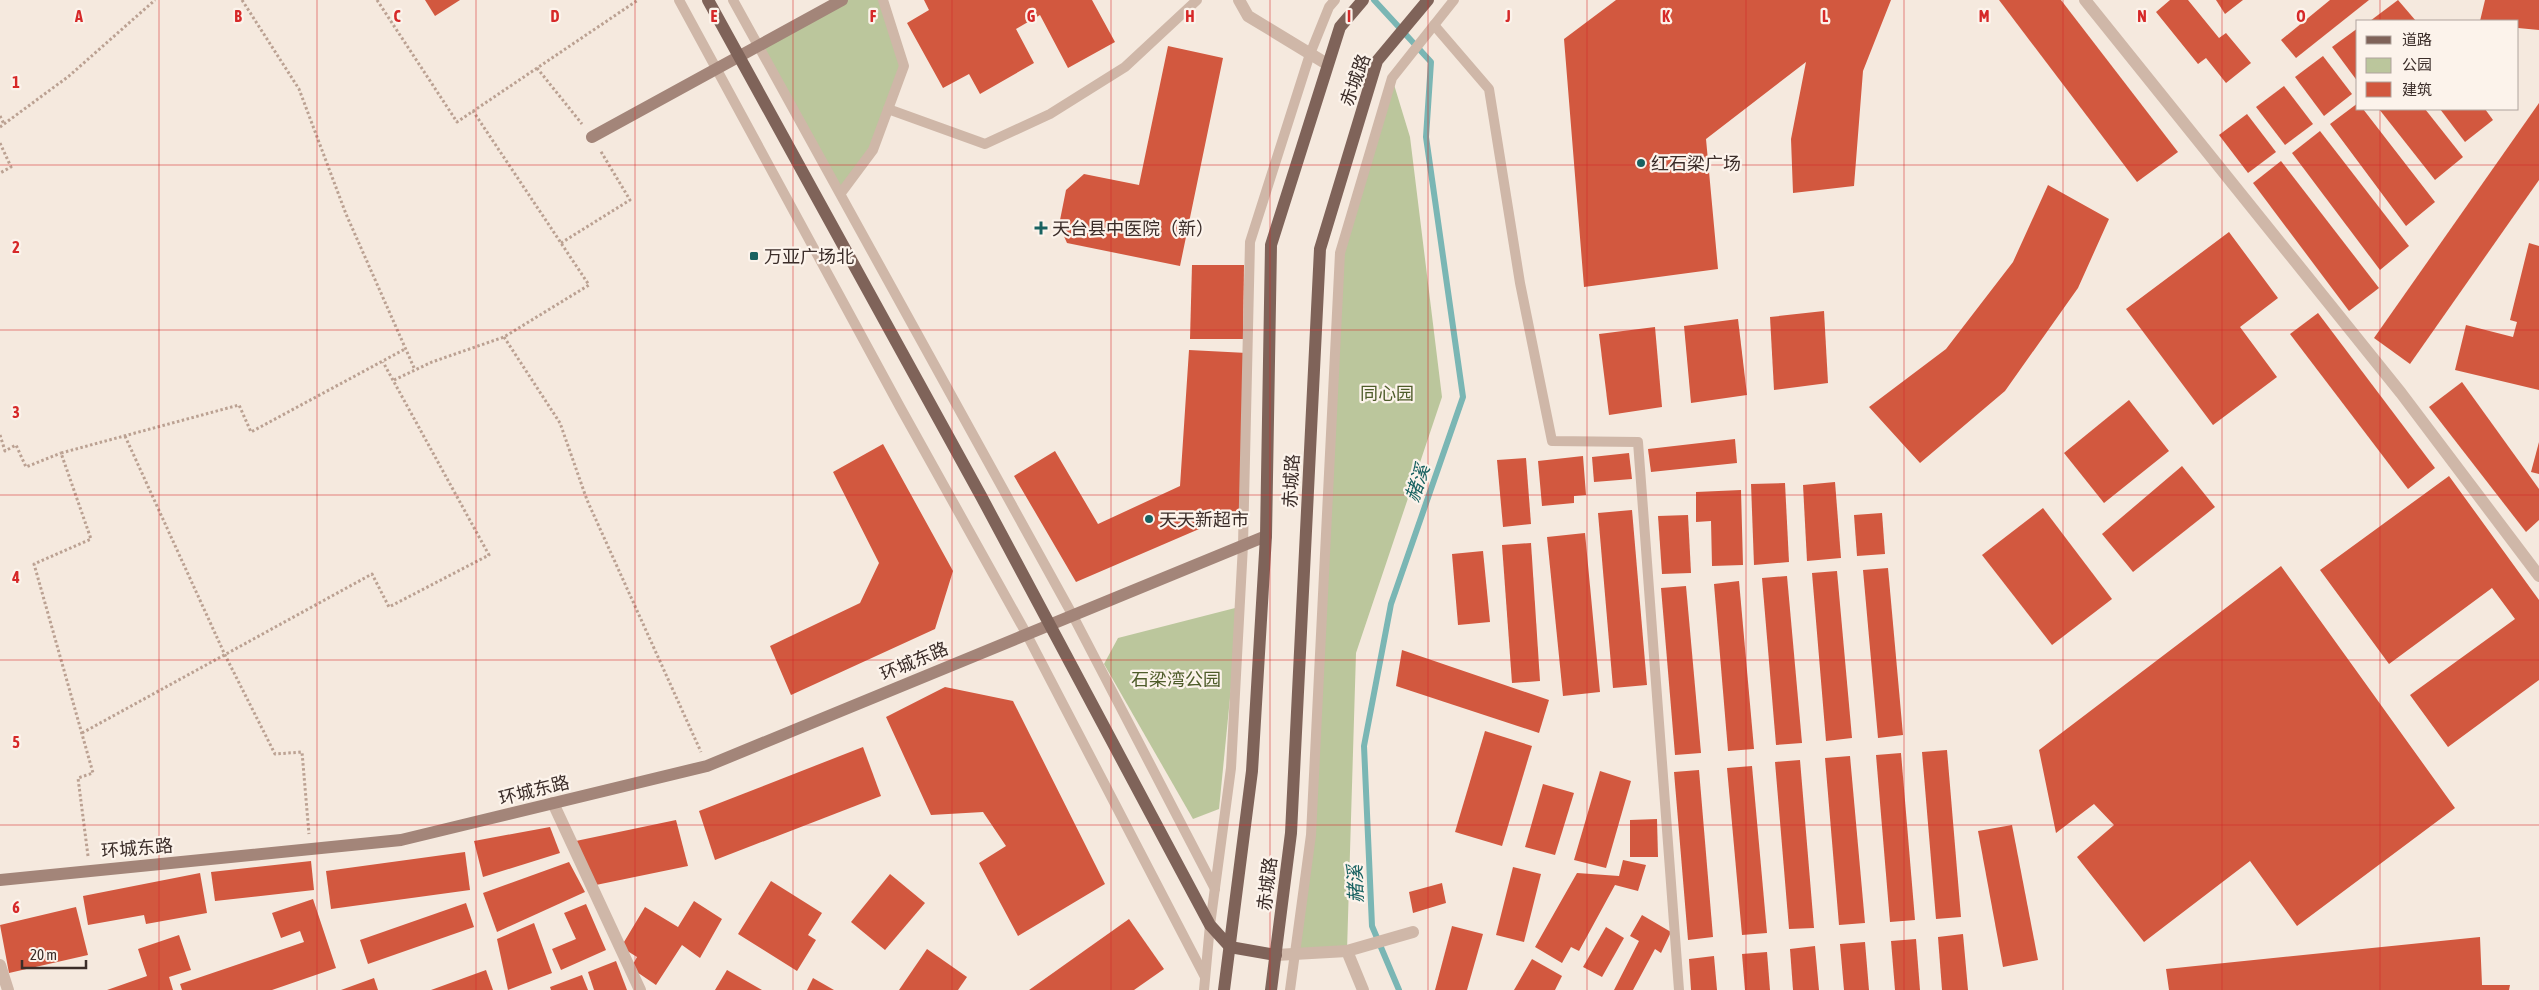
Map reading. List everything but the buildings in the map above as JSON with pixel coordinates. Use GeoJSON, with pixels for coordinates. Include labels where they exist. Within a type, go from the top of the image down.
{"type":"FeatureCollection","features":[{"type":"Feature","properties":{"kind":"main road"},"geometry":{"type":"LineString","coordinates":[[708,0],[1049,623],[1210,925],[1230,947],[1276,955]]}},
{"type":"Feature","properties":{"kind":"main road"},"geometry":{"type":"LineString","coordinates":[[592,137],[718,70],[842,0]]}},
{"type":"Feature","properties":{"kind":"main road","name":"赤城路"},"geometry":{"type":"LineString","coordinates":[[1224,990],[1252,770],[1266,536],[1271,246],[1340,27],[1363,0]]}},
{"type":"Feature","properties":{"kind":"main road","name":"赤城路"},"geometry":{"type":"LineString","coordinates":[[1271,990],[1291,834],[1320,249],[1377,61],[1424,4]]}},
{"type":"Feature","properties":{"kind":"main road","name":"环城东路"},"geometry":{"type":"LineString","coordinates":[[0,880],[90,869],[401,840],[707,766],[1049,623],[1266,536]]}},
{"type":"Feature","properties":{"kind":"street"},"geometry":{"type":"LineString","coordinates":[[1239,0],[1248,16],[1327,64]]}},
{"type":"Feature","properties":{"kind":"street"},"geometry":{"type":"LineString","coordinates":[[2085,0],[2401,394],[2539,576]]}},
{"type":"Feature","properties":{"kind":"street"},"geometry":{"type":"LineString","coordinates":[[553,803],[640,990]]}},
{"type":"Feature","properties":{"kind":"street"},"geometry":{"type":"LineString","coordinates":[[1276,955],[1347,951],[1413,932]]}},
{"type":"Feature","properties":{"kind":"street"},"geometry":{"type":"LineString","coordinates":[[1347,951],[1363,990]]}},
{"type":"Feature","properties":{"kind":"street"},"geometry":{"type":"LineString","coordinates":[[0,965],[8,990]]}},
{"type":"Feature","properties":{"kind":"lane"},"geometry":{"type":"LineString","coordinates":[[679,0],[900,407],[1026,633],[1205,977]]}},
{"type":"Feature","properties":{"kind":"lane"},"geometry":{"type":"LineString","coordinates":[[733,0],[1072,614],[1215,889]]}},
{"type":"Feature","properties":{"kind":"lane"},"geometry":{"type":"LineString","coordinates":[[841,193],[874,150],[904,66],[883,0]]}},
{"type":"Feature","properties":{"kind":"lane"},"geometry":{"type":"LineString","coordinates":[[888,109],[985,144],[1050,114],[1125,67],[1197,0]]}},
{"type":"Feature","properties":{"kind":"lane"},"geometry":{"type":"LineString","coordinates":[[1290,990],[1311,835],[1340,253],[1392,78],[1454,0]]}},
{"type":"Feature","properties":{"kind":"lane"},"geometry":{"type":"LineString","coordinates":[[1204,990],[1210,925],[1230,768],[1243,545],[1250,242],[1310,54],[1332,4]]}},
{"type":"Feature","properties":{"kind":"lane"},"geometry":{"type":"LineString","coordinates":[[1434,25],[1489,89],[1520,283],[1552,441],[1638,442],[1679,990]]}},
{"type":"Feature","properties":{"kind":"path"},"geometry":{"type":"LineString","coordinates":[[0,116],[2,126],[69,76],[156,0]]}},
{"type":"Feature","properties":{"kind":"path"},"geometry":{"type":"LineString","coordinates":[[242,0],[299,89],[346,214],[415,370]]}},
{"type":"Feature","properties":{"kind":"path"},"geometry":{"type":"LineString","coordinates":[[377,0],[457,122],[638,0]]}},
{"type":"Feature","properties":{"kind":"path"},"geometry":{"type":"LineString","coordinates":[[536,68],[592,137],[630,200],[561,243]]}},
{"type":"Feature","properties":{"kind":"path"},"geometry":{"type":"LineString","coordinates":[[394,380],[415,370],[504,337],[588,285],[473,111]]}},
{"type":"Feature","properties":{"kind":"path"},"geometry":{"type":"LineString","coordinates":[[0,143],[11,167],[0,173]]}},
{"type":"Feature","properties":{"kind":"path"},"geometry":{"type":"LineString","coordinates":[[504,337],[560,423],[587,500],[707,766]]}},
{"type":"Feature","properties":{"kind":"path"},"geometry":{"type":"LineString","coordinates":[[0,435],[5,451],[16,445],[26,467],[61,452],[239,405],[251,432],[405,349]]}},
{"type":"Feature","properties":{"kind":"path"},"geometry":{"type":"LineString","coordinates":[[82,733],[372,574],[389,607],[489,555],[383,362]]}},
{"type":"Feature","properties":{"kind":"path"},"geometry":{"type":"LineString","coordinates":[[125,436],[225,655],[275,754],[302,752],[311,849]]}},
{"type":"Feature","properties":{"kind":"path"},"geometry":{"type":"LineString","coordinates":[[61,452],[91,539],[34,564],[93,773],[78,778],[90,869]]}},
{"type":"Feature","properties":{"kind":"green space"},"geometry":{"type":"Polygon","coordinates":[[[843,0],[883,0],[904,66],[873,150],[841,193],[759,47],[843,0]]]}},
{"type":"Feature","properties":{"kind":"green space","name":"同心园"},"geometry":{"type":"Polygon","coordinates":[[[1392,78],[1410,137],[1442,397],[1356,653],[1347,951],[1295,953],[1311,835],[1340,253],[1392,78]]]}},
{"type":"Feature","properties":{"kind":"green space","name":"石梁湾公园"},"geometry":{"type":"Polygon","coordinates":[[[1239,607],[1219,809],[1193,819],[1104,664],[1118,638],[1239,607]]]}},
{"type":"Feature","properties":{"kind":"waterway","name":"赭溪"},"geometry":{"type":"LineString","coordinates":[[1374,0],[1431,62],[1426,137],[1463,397],[1391,604],[1364,746],[1372,926],[1399,990]]}},
{"type":"Feature","properties":{"kind":"place","name":"红石梁广场"},"geometry":{"type":"Point","coordinates":[1641,163]}},
{"type":"Feature","properties":{"kind":"place","name":"天台县中医院（新）"},"geometry":{"type":"Point","coordinates":[1041,228]}},
{"type":"Feature","properties":{"kind":"place","name":"万亚广场北"},"geometry":{"type":"Point","coordinates":[754,256]}},
{"type":"Feature","properties":{"kind":"place","name":"天天新超市"},"geometry":{"type":"Point","coordinates":[1149,519]}}]}
